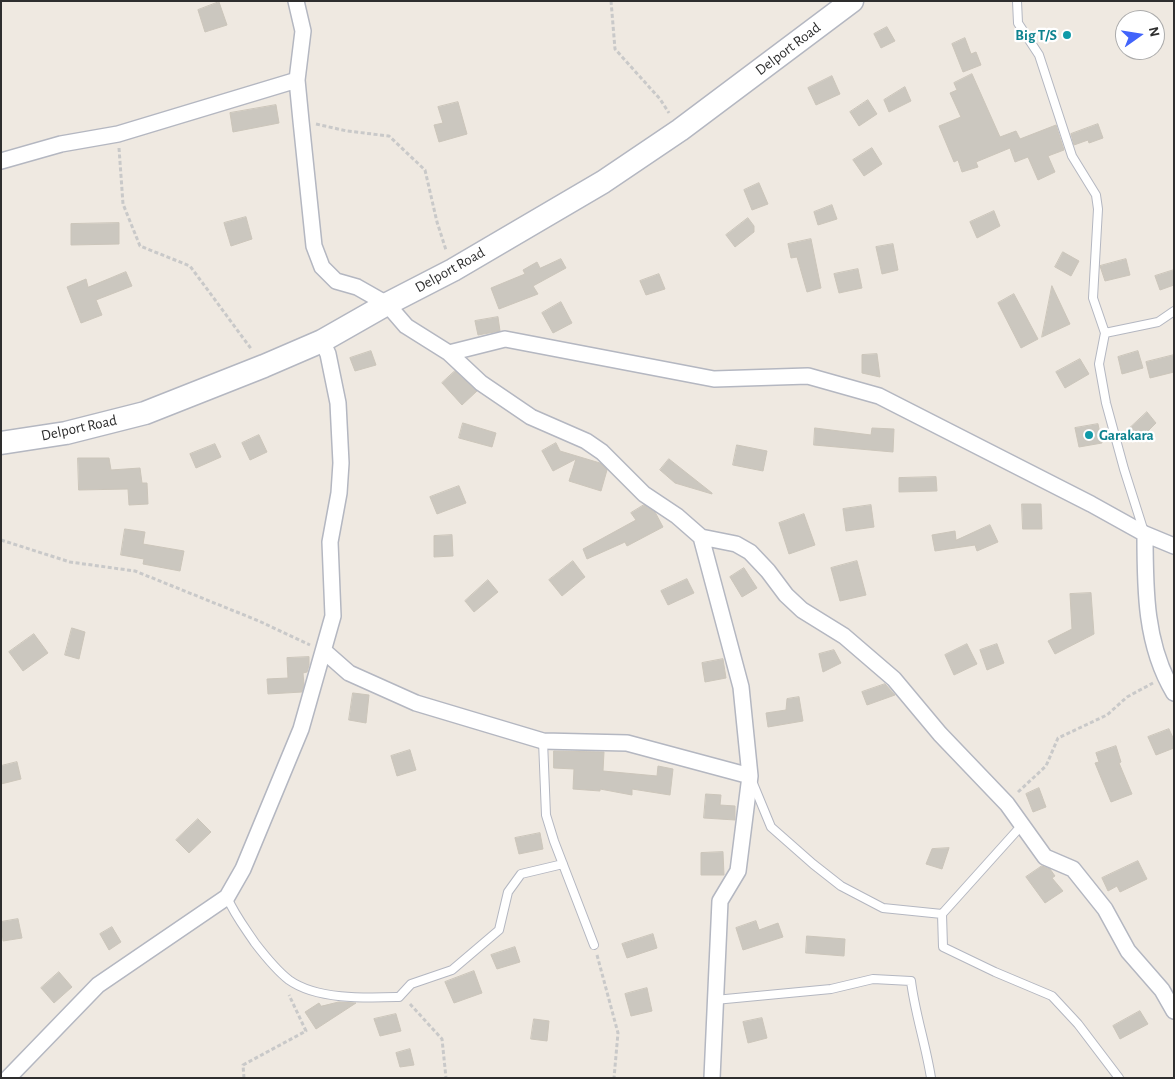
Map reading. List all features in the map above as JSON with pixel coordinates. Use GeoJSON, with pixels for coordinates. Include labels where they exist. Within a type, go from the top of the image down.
{"type":"FeatureCollection","features":[{"type":"Feature","properties":{"kind":"street"},"geometry":{"type":"LineString","coordinates":[[296,1],[303,31],[297,80],[301,121],[314,246],[322,267],[336,280],[357,287],[387,304],[406,326],[449,352],[481,383],[531,417],[586,441],[602,452],[644,494],[677,516],[701,537],[736,544],[750,552],[768,571],[786,595],[802,610],[844,636],[894,679],[940,734],[1007,804],[1045,857],[1073,869],[1105,909],[1128,951],[1162,990],[1174,1011]]}},
{"type":"Feature","properties":{"kind":"street","name":"Delport Road"},"geometry":{"type":"LineString","coordinates":[[1,443],[66,433],[145,413],[322,341],[387,304],[453,270],[603,182],[680,130],[852,1]]}},
{"type":"Feature","properties":{"kind":"street"},"geometry":{"type":"LineString","coordinates":[[1,161],[62,144],[118,134],[297,80]]}},
{"type":"Feature","properties":{"kind":"street"},"geometry":{"type":"LineString","coordinates":[[449,352],[505,339],[714,379],[808,376],[879,396],[1091,504],[1145,534],[1174,546]]}},
{"type":"Feature","properties":{"kind":"street"},"geometry":{"type":"LineString","coordinates":[[8,1078],[98,985],[227,897],[243,868],[301,729],[333,616],[330,542],[339,493],[341,463],[338,403],[328,354],[322,341]]}},
{"type":"Feature","properties":{"kind":"street"},"geometry":{"type":"LineString","coordinates":[[1145,534],[1145,578],[1149,619],[1155,652],[1164,677],[1174,693]]}},
{"type":"Feature","properties":{"kind":"street"},"geometry":{"type":"LineString","coordinates":[[701,537],[741,687],[750,776],[738,871],[720,901],[712,1078]]}},
{"type":"Feature","properties":{"kind":"street"},"geometry":{"type":"LineString","coordinates":[[324,651],[349,672],[416,703],[543,741],[627,743],[750,776]]}},
{"type":"Feature","properties":{"kind":"lane"},"geometry":{"type":"LineString","coordinates":[[1017,1],[1018,22],[1038,55],[1072,156],[1096,195],[1098,209],[1093,298],[1105,334],[1099,364],[1106,403],[1124,469],[1145,534]]}},
{"type":"Feature","properties":{"kind":"lane"},"geometry":{"type":"LineString","coordinates":[[1105,334],[1158,322],[1174,311]]}},
{"type":"Feature","properties":{"kind":"lane"},"geometry":{"type":"LineString","coordinates":[[543,741],[546,815],[554,841],[594,945]]}},
{"type":"Feature","properties":{"kind":"lane"},"geometry":{"type":"LineString","coordinates":[[750,776],[772,827],[841,886],[883,908],[942,914]]}},
{"type":"Feature","properties":{"kind":"lane"},"geometry":{"type":"LineString","coordinates":[[1022,825],[942,914],[943,947],[1052,996],[1078,1024],[1119,1078]]}},
{"type":"Feature","properties":{"kind":"lane"},"geometry":{"type":"LineString","coordinates":[[227,897],[234,912],[266,957],[290,981],[311,990],[343,996],[399,996],[411,984],[452,970],[499,930],[508,892],[521,874],[563,864]]}},
{"type":"Feature","properties":{"kind":"lane"},"geometry":{"type":"LineString","coordinates":[[715,1000],[831,989],[873,979],[911,981],[913,1000],[927,1052],[931,1078]]}},
{"type":"Feature","properties":{"kind":"path"},"geometry":{"type":"LineString","coordinates":[[611,1],[615,49],[660,99],[680,130]]}},
{"type":"Feature","properties":{"kind":"path"},"geometry":{"type":"LineString","coordinates":[[301,121],[347,131],[389,136],[425,170],[437,222],[453,270]]}},
{"type":"Feature","properties":{"kind":"path"},"geometry":{"type":"LineString","coordinates":[[118,134],[123,204],[140,246],[190,266],[264,366]]}},
{"type":"Feature","properties":{"kind":"path"},"geometry":{"type":"LineString","coordinates":[[1,540],[70,562],[135,572],[259,621],[324,651]]}},
{"type":"Feature","properties":{"kind":"path"},"geometry":{"type":"LineString","coordinates":[[1007,804],[1046,766],[1058,738],[1107,715],[1127,697],[1164,677]]}},
{"type":"Feature","properties":{"kind":"path"},"geometry":{"type":"LineString","coordinates":[[594,945],[618,1033],[614,1078]]}},
{"type":"Feature","properties":{"kind":"path"},"geometry":{"type":"LineString","coordinates":[[244,1078],[243,1065],[306,1031],[287,990],[298,984]]}},
{"type":"Feature","properties":{"kind":"path"},"geometry":{"type":"LineString","coordinates":[[399,996],[404,998],[442,1039],[446,1078]]}},
{"type":"Feature","properties":{"kind":"building"},"geometry":{"type":"Polygon","coordinates":[[[219,2],[227,25],[205,32],[198,10],[219,2]]]}},
{"type":"Feature","properties":{"kind":"building"},"geometry":{"type":"Polygon","coordinates":[[[887,27],[895,41],[881,48],[874,34],[887,27]]]}},
{"type":"Feature","properties":{"kind":"building"},"geometry":{"type":"Polygon","coordinates":[[[965,38],[971,54],[976,52],[981,65],[963,72],[952,44],[965,38]]]}},
{"type":"Feature","properties":{"kind":"building"},"geometry":{"type":"Polygon","coordinates":[[[972,74],[1000,137],[1016,131],[1020,139],[1056,125],[1064,150],[1048,156],[1055,172],[1038,180],[1028,157],[1015,162],[1010,148],[976,162],[978,167],[962,172],[958,160],[954,162],[939,126],[961,117],[950,93],[957,90],[954,83],[972,74]]]}},
{"type":"Feature","properties":{"kind":"building"},"geometry":{"type":"Polygon","coordinates":[[[832,76],[840,94],[816,105],[808,88],[832,76]]]}},
{"type":"Feature","properties":{"kind":"building"},"geometry":{"type":"Polygon","coordinates":[[[905,87],[911,101],[889,112],[884,100],[905,87]]]}},
{"type":"Feature","properties":{"kind":"building"},"geometry":{"type":"Polygon","coordinates":[[[868,100],[877,114],[859,126],[850,112],[868,100]]]}},
{"type":"Feature","properties":{"kind":"building"},"geometry":{"type":"Polygon","coordinates":[[[458,102],[467,134],[439,142],[434,125],[443,123],[438,107],[458,102]]]}},
{"type":"Feature","properties":{"kind":"building"},"geometry":{"type":"Polygon","coordinates":[[[276,105],[279,123],[233,132],[230,113],[276,105]]]}},
{"type":"Feature","properties":{"kind":"building"},"geometry":{"type":"Polygon","coordinates":[[[1098,124],[1103,138],[1089,143],[1088,140],[1074,145],[1071,134],[1098,124]]]}},
{"type":"Feature","properties":{"kind":"building"},"geometry":{"type":"Polygon","coordinates":[[[872,148],[882,164],[864,176],[853,160],[872,148]]]}},
{"type":"Feature","properties":{"kind":"building"},"geometry":{"type":"Polygon","coordinates":[[[759,183],[768,204],[752,210],[744,190],[759,183]]]}},
{"type":"Feature","properties":{"kind":"building"},"geometry":{"type":"Polygon","coordinates":[[[832,205],[837,219],[818,225],[814,212],[832,205]]]}},
{"type":"Feature","properties":{"kind":"building"},"geometry":{"type":"Polygon","coordinates":[[[994,211],[1000,226],[977,238],[970,222],[994,211]]]}},
{"type":"Feature","properties":{"kind":"building"},"geometry":{"type":"Polygon","coordinates":[[[246,217],[252,239],[231,246],[224,223],[246,217]]]}},
{"type":"Feature","properties":{"kind":"building"},"geometry":{"type":"Polygon","coordinates":[[[748,218],[754,226],[754,232],[735,247],[726,235],[748,218]]]}},
{"type":"Feature","properties":{"kind":"building"},"geometry":{"type":"Polygon","coordinates":[[[119,223],[119,244],[71,245],[71,224],[119,223]]]}},
{"type":"Feature","properties":{"kind":"building"},"geometry":{"type":"Polygon","coordinates":[[[811,239],[821,288],[807,292],[797,257],[791,258],[788,244],[811,239]]]}},
{"type":"Feature","properties":{"kind":"building"},"geometry":{"type":"Polygon","coordinates":[[[893,244],[898,270],[882,274],[876,247],[893,244]]]}},
{"type":"Feature","properties":{"kind":"building"},"geometry":{"type":"Polygon","coordinates":[[[1063,252],[1079,261],[1071,276],[1055,267],[1063,252]]]}},
{"type":"Feature","properties":{"kind":"building"},"geometry":{"type":"Polygon","coordinates":[[[561,259],[566,268],[533,286],[538,294],[499,309],[491,288],[525,274],[523,270],[537,262],[540,268],[561,259]]]}},
{"type":"Feature","properties":{"kind":"building"},"geometry":{"type":"Polygon","coordinates":[[[1126,259],[1130,275],[1105,281],[1100,266],[1126,259]]]}},
{"type":"Feature","properties":{"kind":"building"},"geometry":{"type":"Polygon","coordinates":[[[858,269],[862,288],[839,293],[834,274],[858,269]]]}},
{"type":"Feature","properties":{"kind":"building"},"geometry":{"type":"Polygon","coordinates":[[[1174,270],[1174,285],[1160,290],[1155,276],[1174,270]]]}},
{"type":"Feature","properties":{"kind":"building"},"geometry":{"type":"Polygon","coordinates":[[[126,272],[132,286],[96,300],[102,315],[81,323],[67,287],[86,279],[88,287],[126,272]]]}},
{"type":"Feature","properties":{"kind":"building"},"geometry":{"type":"Polygon","coordinates":[[[659,274],[665,289],[646,295],[640,281],[659,274]]]}},
{"type":"Feature","properties":{"kind":"building"},"geometry":{"type":"Polygon","coordinates":[[[1052,286],[1070,324],[1042,337],[1052,286]]]}},
{"type":"Feature","properties":{"kind":"building"},"geometry":{"type":"Polygon","coordinates":[[[1014,294],[1038,339],[1021,348],[998,303],[1014,294]]]}},
{"type":"Feature","properties":{"kind":"building"},"geometry":{"type":"Polygon","coordinates":[[[561,302],[572,323],[553,333],[542,313],[561,302]]]}},
{"type":"Feature","properties":{"kind":"building"},"geometry":{"type":"Polygon","coordinates":[[[498,317],[500,331],[478,335],[475,321],[498,317]]]}},
{"type":"Feature","properties":{"kind":"building"},"geometry":{"type":"Polygon","coordinates":[[[371,351],[376,365],[355,371],[350,358],[371,351]]]}},
{"type":"Feature","properties":{"kind":"building"},"geometry":{"type":"Polygon","coordinates":[[[1138,351],[1143,368],[1122,374],[1118,357],[1138,351]]]}},
{"type":"Feature","properties":{"kind":"building"},"geometry":{"type":"Polygon","coordinates":[[[877,354],[880,377],[862,373],[862,355],[877,354]]]}},
{"type":"Feature","properties":{"kind":"building"},"geometry":{"type":"Polygon","coordinates":[[[1174,355],[1174,372],[1150,378],[1146,362],[1174,355]]]}},
{"type":"Feature","properties":{"kind":"building"},"geometry":{"type":"Polygon","coordinates":[[[1080,359],[1089,374],[1065,388],[1056,372],[1080,359]]]}},
{"type":"Feature","properties":{"kind":"building"},"geometry":{"type":"Polygon","coordinates":[[[455,371],[477,391],[462,405],[442,383],[455,371]]]}},
{"type":"Feature","properties":{"kind":"building","name":"Garakara"},"geometry":{"type":"Polygon","coordinates":[[[1147,412],[1156,423],[1140,439],[1130,428],[1147,412]]]}},
{"type":"Feature","properties":{"kind":"building"},"geometry":{"type":"Polygon","coordinates":[[[463,423],[496,433],[492,447],[459,438],[463,423]]]}},
{"type":"Feature","properties":{"kind":"building","name":"Garakara"},"geometry":{"type":"Polygon","coordinates":[[[1098,424],[1102,443],[1079,447],[1075,428],[1098,424]]]}},
{"type":"Feature","properties":{"kind":"building"},"geometry":{"type":"Polygon","coordinates":[[[815,428],[871,435],[872,428],[894,429],[893,452],[814,445],[815,428]]]}},
{"type":"Feature","properties":{"kind":"building"},"geometry":{"type":"Polygon","coordinates":[[[259,435],[267,452],[250,460],[242,443],[259,435]]]}},
{"type":"Feature","properties":{"kind":"building"},"geometry":{"type":"Polygon","coordinates":[[[556,443],[560,451],[600,463],[607,470],[601,491],[569,481],[576,459],[553,471],[542,451],[556,443]]]}},
{"type":"Feature","properties":{"kind":"building"},"geometry":{"type":"Polygon","coordinates":[[[215,444],[221,457],[196,468],[190,454],[215,444]]]}},
{"type":"Feature","properties":{"kind":"building"},"geometry":{"type":"Polygon","coordinates":[[[737,445],[767,451],[763,471],[733,465],[737,445]]]}},
{"type":"Feature","properties":{"kind":"building"},"geometry":{"type":"Polygon","coordinates":[[[78,458],[109,458],[111,470],[140,468],[142,483],[147,483],[148,504],[129,505],[128,489],[79,490],[78,458]]]}},
{"type":"Feature","properties":{"kind":"building"},"geometry":{"type":"Polygon","coordinates":[[[669,459],[712,494],[675,483],[660,470],[669,459]]]}},
{"type":"Feature","properties":{"kind":"building"},"geometry":{"type":"Polygon","coordinates":[[[936,477],[937,491],[899,492],[899,478],[936,477]]]}},
{"type":"Feature","properties":{"kind":"building"},"geometry":{"type":"Polygon","coordinates":[[[459,486],[466,503],[437,514],[430,497],[459,486]]]}},
{"type":"Feature","properties":{"kind":"building"},"geometry":{"type":"Polygon","coordinates":[[[1022,504],[1041,504],[1042,529],[1023,529],[1022,504]]]}},
{"type":"Feature","properties":{"kind":"building"},"geometry":{"type":"Polygon","coordinates":[[[644,505],[655,512],[663,527],[627,546],[625,542],[587,559],[583,549],[636,520],[631,513],[644,505]]]}},
{"type":"Feature","properties":{"kind":"building"},"geometry":{"type":"Polygon","coordinates":[[[871,505],[874,527],[846,531],[843,509],[871,505]]]}},
{"type":"Feature","properties":{"kind":"building"},"geometry":{"type":"Polygon","coordinates":[[[804,514],[815,545],[789,554],[779,523],[804,514]]]}},
{"type":"Feature","properties":{"kind":"building"},"geometry":{"type":"Polygon","coordinates":[[[990,525],[998,542],[977,551],[975,545],[935,551],[932,535],[955,531],[956,540],[990,525]]]}},
{"type":"Feature","properties":{"kind":"building"},"geometry":{"type":"Polygon","coordinates":[[[125,529],[145,532],[143,544],[184,551],[180,571],[143,564],[144,559],[121,555],[125,529]]]}},
{"type":"Feature","properties":{"kind":"building"},"geometry":{"type":"Polygon","coordinates":[[[452,535],[453,556],[434,557],[434,536],[452,535]]]}},
{"type":"Feature","properties":{"kind":"building"},"geometry":{"type":"Polygon","coordinates":[[[573,561],[585,577],[562,596],[549,580],[573,561]]]}},
{"type":"Feature","properties":{"kind":"building"},"geometry":{"type":"Polygon","coordinates":[[[857,561],[866,595],[840,601],[831,568],[857,561]]]}},
{"type":"Feature","properties":{"kind":"building"},"geometry":{"type":"Polygon","coordinates":[[[744,568],[757,588],[742,597],[730,577],[744,568]]]}},
{"type":"Feature","properties":{"kind":"building"},"geometry":{"type":"Polygon","coordinates":[[[687,579],[694,593],[668,605],[661,591],[687,579]]]}},
{"type":"Feature","properties":{"kind":"building"},"geometry":{"type":"Polygon","coordinates":[[[488,580],[498,592],[474,612],[465,601],[488,580]]]}},
{"type":"Feature","properties":{"kind":"building"},"geometry":{"type":"Polygon","coordinates":[[[1091,593],[1094,634],[1055,654],[1048,641],[1072,629],[1070,594],[1091,593]]]}},
{"type":"Feature","properties":{"kind":"building"},"geometry":{"type":"Polygon","coordinates":[[[72,628],[85,632],[79,659],[65,655],[72,628]]]}},
{"type":"Feature","properties":{"kind":"building"},"geometry":{"type":"Polygon","coordinates":[[[34,634],[48,653],[23,671],[9,652],[34,634]]]}},
{"type":"Feature","properties":{"kind":"building"},"geometry":{"type":"Polygon","coordinates":[[[967,644],[977,664],[954,675],[945,655],[967,644]]]}},
{"type":"Feature","properties":{"kind":"building"},"geometry":{"type":"Polygon","coordinates":[[[997,644],[1004,663],[987,670],[980,650],[997,644]]]}},
{"type":"Feature","properties":{"kind":"building"},"geometry":{"type":"Polygon","coordinates":[[[834,650],[841,663],[823,672],[819,654],[834,650]]]}},
{"type":"Feature","properties":{"kind":"building"},"geometry":{"type":"Polygon","coordinates":[[[309,657],[307,672],[303,673],[304,685],[302,692],[268,694],[267,679],[288,678],[287,658],[309,657]]]}},
{"type":"Feature","properties":{"kind":"building"},"geometry":{"type":"Polygon","coordinates":[[[723,659],[726,678],[705,682],[702,663],[723,659]]]}},
{"type":"Feature","properties":{"kind":"building"},"geometry":{"type":"Polygon","coordinates":[[[885,684],[895,695],[867,705],[862,692],[885,684]]]}},
{"type":"Feature","properties":{"kind":"building"},"geometry":{"type":"Polygon","coordinates":[[[353,693],[369,695],[366,723],[349,720],[353,693]]]}},
{"type":"Feature","properties":{"kind":"building"},"geometry":{"type":"Polygon","coordinates":[[[799,697],[803,721],[768,727],[766,713],[786,710],[787,699],[799,697]]]}},
{"type":"Feature","properties":{"kind":"building"},"geometry":{"type":"Polygon","coordinates":[[[1169,729],[1174,740],[1174,748],[1156,755],[1148,737],[1169,729]]]}},
{"type":"Feature","properties":{"kind":"building"},"geometry":{"type":"Polygon","coordinates":[[[1116,746],[1121,762],[1119,763],[1132,794],[1111,802],[1095,763],[1099,762],[1096,753],[1116,746]]]}},
{"type":"Feature","properties":{"kind":"building"},"geometry":{"type":"Polygon","coordinates":[[[410,750],[416,770],[397,776],[391,756],[410,750]]]}},
{"type":"Feature","properties":{"kind":"building"},"geometry":{"type":"Polygon","coordinates":[[[554,751],[604,752],[603,771],[657,776],[658,766],[673,769],[670,795],[632,789],[632,795],[600,789],[600,791],[573,789],[574,769],[554,768],[554,751]]]}},
{"type":"Feature","properties":{"kind":"building"},"geometry":{"type":"Polygon","coordinates":[[[17,762],[21,779],[1,784],[1,766],[17,762]]]}},
{"type":"Feature","properties":{"kind":"building"},"geometry":{"type":"Polygon","coordinates":[[[1039,788],[1046,807],[1033,812],[1026,794],[1039,788]]]}},
{"type":"Feature","properties":{"kind":"building"},"geometry":{"type":"Polygon","coordinates":[[[706,794],[721,795],[720,805],[735,806],[735,820],[704,818],[706,794]]]}},
{"type":"Feature","properties":{"kind":"building"},"geometry":{"type":"Polygon","coordinates":[[[198,819],[211,832],[189,853],[176,840],[198,819]]]}},
{"type":"Feature","properties":{"kind":"building"},"geometry":{"type":"Polygon","coordinates":[[[540,833],[543,849],[519,854],[515,838],[540,833]]]}},
{"type":"Feature","properties":{"kind":"building"},"geometry":{"type":"Polygon","coordinates":[[[949,848],[942,869],[926,864],[932,849],[949,848]]]}},
{"type":"Feature","properties":{"kind":"building"},"geometry":{"type":"Polygon","coordinates":[[[723,852],[724,875],[701,875],[701,853],[723,852]]]}},
{"type":"Feature","properties":{"kind":"building"},"geometry":{"type":"Polygon","coordinates":[[[1138,861],[1147,879],[1120,892],[1117,886],[1108,891],[1102,878],[1138,861]]]}},
{"type":"Feature","properties":{"kind":"building"},"geometry":{"type":"Polygon","coordinates":[[[1042,866],[1050,869],[1055,876],[1052,878],[1063,891],[1045,903],[1026,877],[1042,866]]]}},
{"type":"Feature","properties":{"kind":"building"},"geometry":{"type":"Polygon","coordinates":[[[18,919],[22,938],[3,941],[1,922],[18,919]]]}},
{"type":"Feature","properties":{"kind":"building"},"geometry":{"type":"Polygon","coordinates":[[[756,921],[759,930],[778,923],[783,937],[743,950],[736,928],[756,921]]]}},
{"type":"Feature","properties":{"kind":"building"},"geometry":{"type":"Polygon","coordinates":[[[112,927],[121,942],[109,950],[100,934],[112,927]]]}},
{"type":"Feature","properties":{"kind":"building"},"geometry":{"type":"Polygon","coordinates":[[[653,934],[657,948],[627,958],[622,944],[653,934]]]}},
{"type":"Feature","properties":{"kind":"building"},"geometry":{"type":"Polygon","coordinates":[[[807,936],[845,939],[844,956],[806,953],[807,936]]]}},
{"type":"Feature","properties":{"kind":"building"},"geometry":{"type":"Polygon","coordinates":[[[515,947],[520,962],[497,969],[491,955],[515,947]]]}},
{"type":"Feature","properties":{"kind":"building"},"geometry":{"type":"Polygon","coordinates":[[[474,971],[482,993],[454,1003],[445,982],[474,971]]]}},
{"type":"Feature","properties":{"kind":"building"},"geometry":{"type":"Polygon","coordinates":[[[59,972],[72,987],[54,1003],[41,988],[59,972]]]}},
{"type":"Feature","properties":{"kind":"building"},"geometry":{"type":"Polygon","coordinates":[[[647,988],[652,1011],[631,1016],[625,994],[647,988]]]}},
{"type":"Feature","properties":{"kind":"building"},"geometry":{"type":"Polygon","coordinates":[[[339,1002],[356,1003],[316,1029],[305,1012],[319,1003],[321,1006],[339,1002]]]}},
{"type":"Feature","properties":{"kind":"building"},"geometry":{"type":"Polygon","coordinates":[[[1140,1011],[1148,1024],[1120,1039],[1113,1026],[1140,1011]]]}},
{"type":"Feature","properties":{"kind":"building"},"geometry":{"type":"Polygon","coordinates":[[[396,1014],[401,1031],[380,1036],[374,1019],[396,1014]]]}},
{"type":"Feature","properties":{"kind":"building"},"geometry":{"type":"Polygon","coordinates":[[[762,1018],[767,1038],[748,1043],[743,1022],[762,1018]]]}},
{"type":"Feature","properties":{"kind":"building"},"geometry":{"type":"Polygon","coordinates":[[[534,1019],[549,1021],[547,1041],[531,1039],[534,1019]]]}},
{"type":"Feature","properties":{"kind":"building"},"geometry":{"type":"Polygon","coordinates":[[[410,1049],[414,1065],[400,1067],[396,1053],[410,1049]]]}},
{"type":"Feature","properties":{"kind":"place","name":"Big T/S"},"geometry":{"type":"Point","coordinates":[1067,35]}},
{"type":"Feature","properties":{"kind":"place","name":"Garakara"},"geometry":{"type":"Point","coordinates":[1089,435]}}]}
